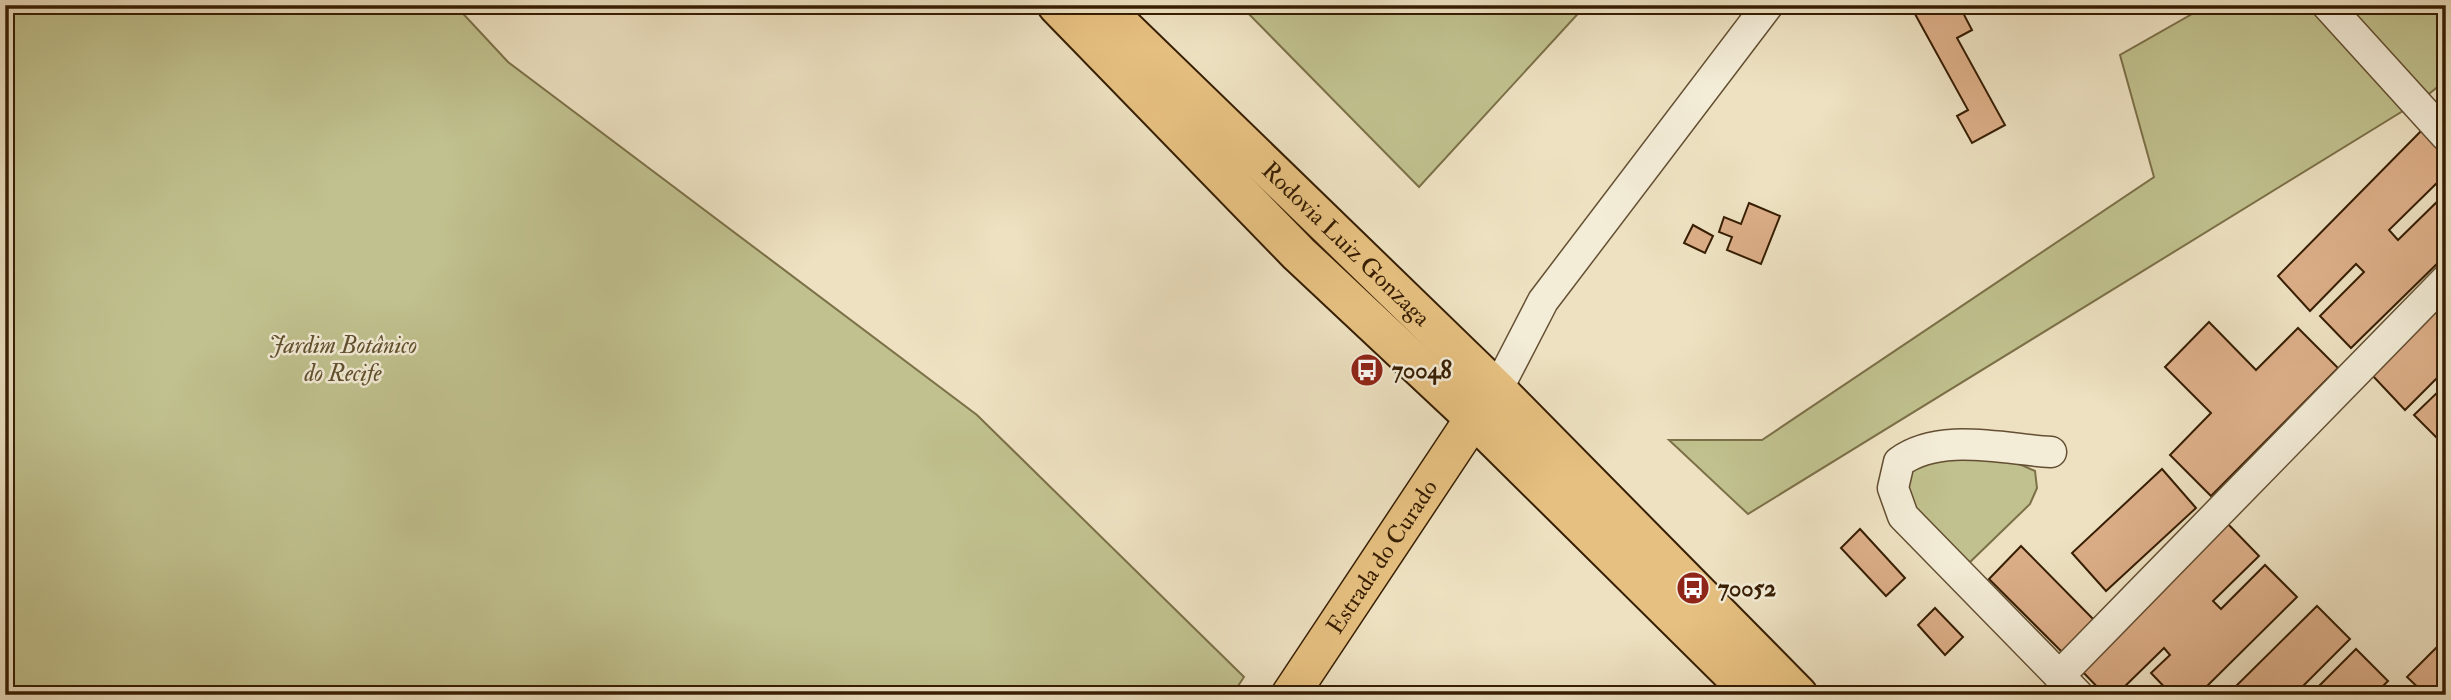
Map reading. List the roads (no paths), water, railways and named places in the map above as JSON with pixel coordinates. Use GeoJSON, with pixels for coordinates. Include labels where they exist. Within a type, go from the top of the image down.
{"type":"FeatureCollection","features":[{"type":"Feature","properties":{"kind":"highway","name":"Rodovia Luiz Gonzaga"},"geometry":{"type":"LineString","coordinates":[[1057,5],[1299,254],[1486,404],[1798,695]]}},
{"type":"Feature","properties":{"kind":"highway","name":"Rodovia Luiz Gonzaga"},"geometry":{"type":"LineString","coordinates":[[1100,5],[1486,404],[1754,695]]}},
{"type":"Feature","properties":{"kind":"main road","name":"Estrada do Curado"},"geometry":{"type":"LineString","coordinates":[[1290,695],[1486,404]]}},
{"type":"Feature","properties":{"kind":"lane"},"geometry":{"type":"LineString","coordinates":[[1486,404],[1543,301],[1768,5]]}},
{"type":"Feature","properties":{"kind":"lane"},"geometry":{"type":"LineString","coordinates":[[2328,5],[2440,120]]}},
{"type":"Feature","properties":{"kind":"lane"},"geometry":{"type":"LineString","coordinates":[[2051,452],[1940,444],[1913,452],[1899,462],[1893,488],[1903,516],[2069,685],[2446,280]]}},
{"type":"Feature","properties":{"kind":"place","name":"70048"},"geometry":{"type":"Point","coordinates":[1367,370]}},
{"type":"Feature","properties":{"kind":"place","name":"70052"},"geometry":{"type":"Point","coordinates":[1693,588]}},
{"type":"Feature","properties":{"kind":"park label","name":"Jardim Botânico do Recife"},"geometry":{"type":"Point","coordinates":[343,359]}}]}
